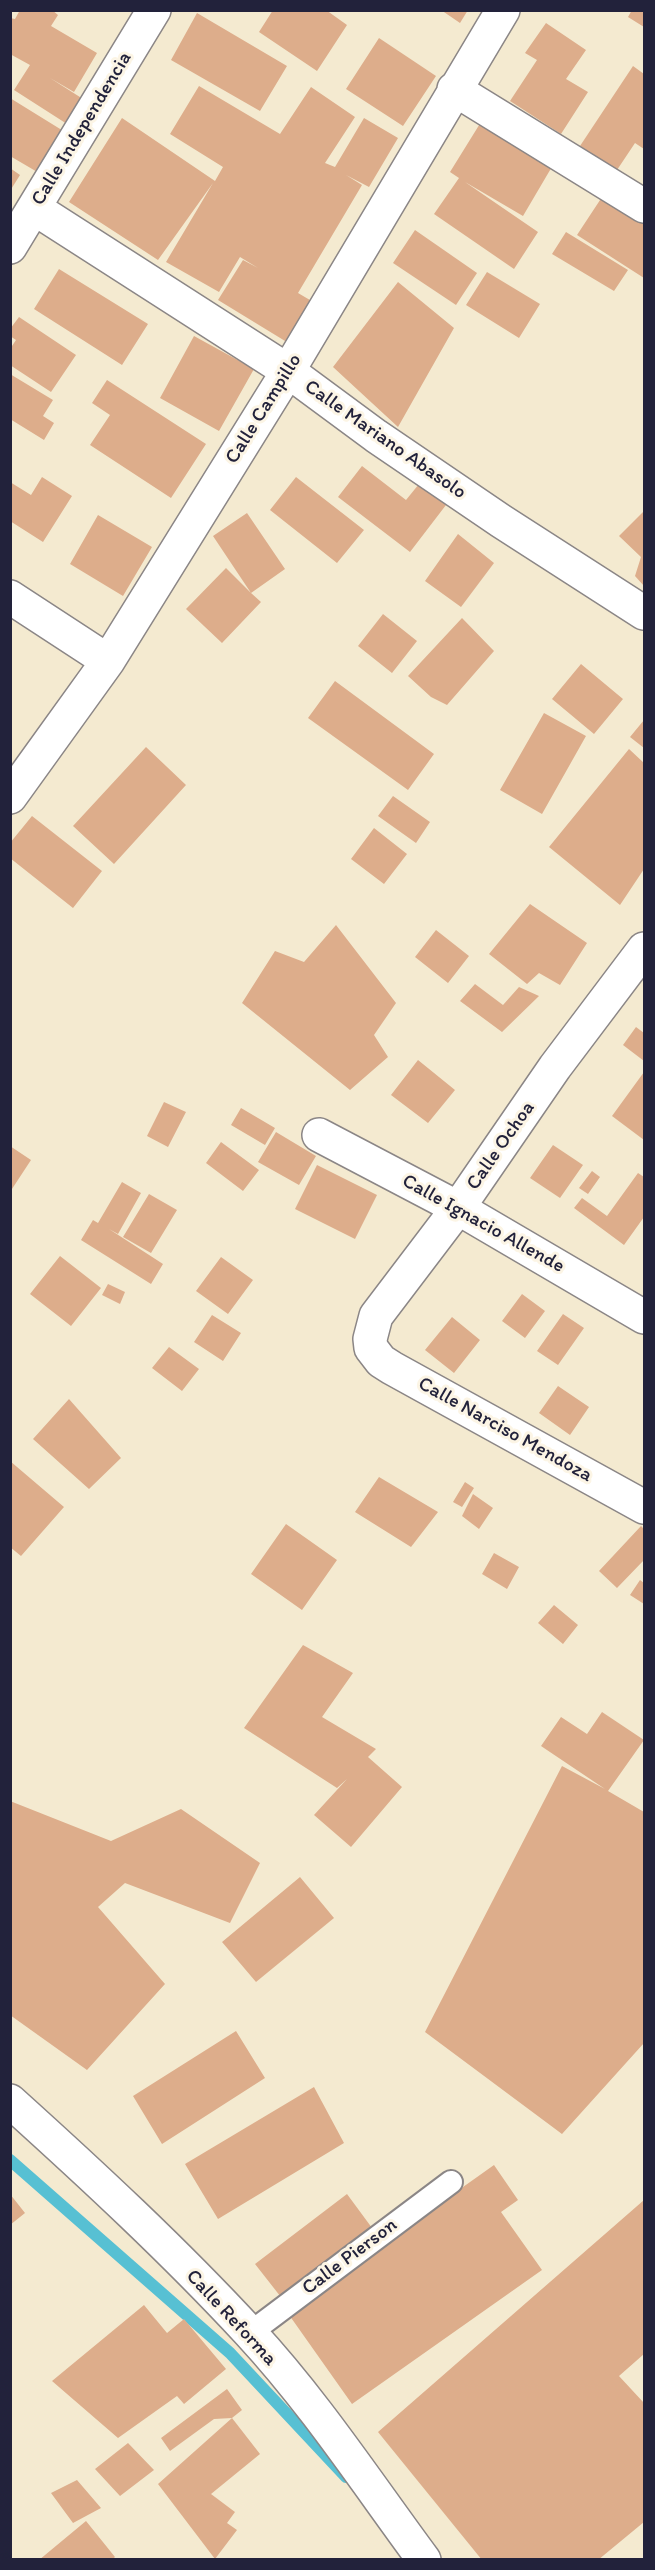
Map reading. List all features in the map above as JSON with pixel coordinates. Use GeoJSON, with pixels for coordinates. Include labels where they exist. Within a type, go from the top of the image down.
{"type":"FeatureCollection","features":[{"type":"Feature","properties":{"kind":"street","name":"Calle Independencia"},"geometry":{"type":"LineString","coordinates":[[10,247],[154,10]]}},
{"type":"Feature","properties":{"kind":"street","name":"Calle Campillo"},"geometry":{"type":"LineString","coordinates":[[10,797],[108,662],[288,371],[503,10]]}},
{"type":"Feature","properties":{"kind":"street"},"geometry":{"type":"LineString","coordinates":[[454,90],[645,206]]}},
{"type":"Feature","properties":{"kind":"street","name":"Calle Mariano Abasolo"},"geometry":{"type":"LineString","coordinates":[[34,208],[288,371],[376,436],[491,515],[645,613]]}},
{"type":"Feature","properties":{"kind":"street"},"geometry":{"type":"LineString","coordinates":[[10,597],[108,662]]}},
{"type":"Feature","properties":{"kind":"street","name":"Calle Ochoa"},"geometry":{"type":"LineString","coordinates":[[371,1348],[370,1339],[376,1316],[458,1208],[555,1067],[645,949]]}},
{"type":"Feature","properties":{"kind":"street","name":"Calle Ignacio Allende"},"geometry":{"type":"LineString","coordinates":[[319,1135],[458,1208],[645,1317]]}},
{"type":"Feature","properties":{"kind":"street","name":"Calle Narciso Mendoza"},"geometry":{"type":"LineString","coordinates":[[371,1348],[381,1361],[392,1368],[645,1507]]}},
{"type":"Feature","properties":{"kind":"street","name":"Calle Reforma"},"geometry":{"type":"LineString","coordinates":[[10,2101],[92,2175],[250,2332],[315,2412],[424,2559]]}},
{"type":"Feature","properties":{"kind":"lane","name":"Calle Pierson"},"geometry":{"type":"LineString","coordinates":[[250,2332],[451,2182]]}},
{"type":"Feature","properties":{"kind":"building"},"geometry":{"type":"Polygon","coordinates":[[[20,10],[52,10],[58,15],[51,26],[97,53],[74,92],[50,78],[83,99],[67,124],[14,90],[30,65],[10,54],[10,18],[15,19],[20,10]]]}},
{"type":"Feature","properties":{"kind":"building"},"geometry":{"type":"Polygon","coordinates":[[[273,10],[326,10],[347,25],[317,71],[259,32],[273,10]]]}},
{"type":"Feature","properties":{"kind":"building"},"geometry":{"type":"Polygon","coordinates":[[[441,10],[468,10],[460,23],[441,10]]]}},
{"type":"Feature","properties":{"kind":"building"},"geometry":{"type":"Polygon","coordinates":[[[632,10],[644,10],[644,27],[628,17],[632,10]]]}},
{"type":"Feature","properties":{"kind":"building"},"geometry":{"type":"Polygon","coordinates":[[[197,13],[287,66],[260,111],[171,60],[197,13]]]}},
{"type":"Feature","properties":{"kind":"building"},"geometry":{"type":"Polygon","coordinates":[[[546,23],[586,50],[566,79],[588,92],[561,134],[510,101],[537,60],[525,53],[546,23]]]}},
{"type":"Feature","properties":{"kind":"building"},"geometry":{"type":"Polygon","coordinates":[[[379,38],[436,76],[403,126],[346,89],[379,38]]]}},
{"type":"Feature","properties":{"kind":"building"},"geometry":{"type":"Polygon","coordinates":[[[633,66],[644,74],[644,149],[635,143],[617,170],[580,146],[633,66]]]}},
{"type":"Feature","properties":{"kind":"building"},"geometry":{"type":"Polygon","coordinates":[[[199,86],[280,134],[311,87],[355,117],[325,163],[335,167],[364,118],[398,138],[369,187],[346,175],[362,185],[298,293],[315,303],[290,344],[218,300],[243,260],[258,268],[240,257],[219,292],[166,262],[213,183],[158,260],[69,202],[122,118],[215,181],[223,167],[170,134],[199,86]]]}},
{"type":"Feature","properties":{"kind":"building"},"geometry":{"type":"Polygon","coordinates":[[[10,98],[65,132],[39,173],[10,156],[10,98]]]}},
{"type":"Feature","properties":{"kind":"building"},"geometry":{"type":"Polygon","coordinates":[[[481,122],[553,165],[523,216],[465,182],[538,232],[514,269],[434,214],[459,178],[450,172],[481,122]]]}},
{"type":"Feature","properties":{"kind":"building"},"geometry":{"type":"Polygon","coordinates":[[[10,168],[20,175],[10,191],[10,168]]]}},
{"type":"Feature","properties":{"kind":"building"},"geometry":{"type":"Polygon","coordinates":[[[604,194],[644,220],[644,278],[577,235],[604,194]]]}},
{"type":"Feature","properties":{"kind":"building"},"geometry":{"type":"Polygon","coordinates":[[[415,230],[477,273],[456,305],[393,263],[415,230]]]}},
{"type":"Feature","properties":{"kind":"building"},"geometry":{"type":"Polygon","coordinates":[[[566,232],[628,270],[614,291],[552,254],[566,232]]]}},
{"type":"Feature","properties":{"kind":"building"},"geometry":{"type":"Polygon","coordinates":[[[59,269],[148,324],[122,365],[34,309],[59,269]]]}},
{"type":"Feature","properties":{"kind":"building"},"geometry":{"type":"Polygon","coordinates":[[[487,272],[540,304],[519,338],[466,305],[487,272]]]}},
{"type":"Feature","properties":{"kind":"building"},"geometry":{"type":"Polygon","coordinates":[[[398,282],[454,328],[398,427],[333,367],[398,282]]]}},
{"type":"Feature","properties":{"kind":"building"},"geometry":{"type":"Polygon","coordinates":[[[19,317],[76,355],[51,392],[10,365],[10,349],[16,340],[10,336],[10,329],[19,317]]]}},
{"type":"Feature","properties":{"kind":"building"},"geometry":{"type":"Polygon","coordinates":[[[194,336],[254,369],[219,431],[160,398],[194,336]]]}},
{"type":"Feature","properties":{"kind":"building"},"geometry":{"type":"Polygon","coordinates":[[[10,374],[53,400],[43,416],[54,423],[44,440],[10,419],[10,374]]]}},
{"type":"Feature","properties":{"kind":"building"},"geometry":{"type":"Polygon","coordinates":[[[107,380],[206,444],[171,498],[90,445],[110,415],[92,403],[107,380]]]}},
{"type":"Feature","properties":{"kind":"building"},"geometry":{"type":"Polygon","coordinates":[[[362,466],[406,500],[419,484],[446,505],[410,552],[338,497],[362,466]]]}},
{"type":"Feature","properties":{"kind":"building"},"geometry":{"type":"Polygon","coordinates":[[[42,477],[72,496],[43,542],[10,521],[10,482],[31,495],[42,477]]]}},
{"type":"Feature","properties":{"kind":"building"},"geometry":{"type":"Polygon","coordinates":[[[296,477],[364,530],[337,563],[270,510],[296,477]]]}},
{"type":"Feature","properties":{"kind":"building"},"geometry":{"type":"Polygon","coordinates":[[[644,511],[644,586],[635,576],[641,557],[619,536],[644,511]]]}},
{"type":"Feature","properties":{"kind":"building"},"geometry":{"type":"Polygon","coordinates":[[[247,513],[285,569],[251,593],[213,536],[247,513]]]}},
{"type":"Feature","properties":{"kind":"building"},"geometry":{"type":"Polygon","coordinates":[[[98,515],[152,547],[123,596],[70,564],[98,515]]]}},
{"type":"Feature","properties":{"kind":"building"},"geometry":{"type":"Polygon","coordinates":[[[458,534],[494,563],[461,607],[425,581],[458,534]]]}},
{"type":"Feature","properties":{"kind":"building"},"geometry":{"type":"Polygon","coordinates":[[[226,568],[261,602],[222,643],[186,609],[226,568]]]}},
{"type":"Feature","properties":{"kind":"building"},"geometry":{"type":"Polygon","coordinates":[[[383,614],[417,641],[392,673],[358,646],[383,614]]]}},
{"type":"Feature","properties":{"kind":"building"},"geometry":{"type":"Polygon","coordinates":[[[462,618],[494,651],[447,705],[431,697],[408,676],[462,618]]]}},
{"type":"Feature","properties":{"kind":"building"},"geometry":{"type":"Polygon","coordinates":[[[581,664],[623,699],[594,734],[552,699],[581,664]]]}},
{"type":"Feature","properties":{"kind":"building"},"geometry":{"type":"Polygon","coordinates":[[[335,681],[434,754],[408,790],[308,718],[335,681]]]}},
{"type":"Feature","properties":{"kind":"building"},"geometry":{"type":"Polygon","coordinates":[[[544,713],[586,736],[542,814],[500,790],[544,713]]]}},
{"type":"Feature","properties":{"kind":"building"},"geometry":{"type":"Polygon","coordinates":[[[644,720],[644,748],[630,737],[644,720]]]}},
{"type":"Feature","properties":{"kind":"building"},"geometry":{"type":"Polygon","coordinates":[[[146,747],[186,785],[114,864],[73,826],[146,747]]]}},
{"type":"Feature","properties":{"kind":"building"},"geometry":{"type":"Polygon","coordinates":[[[629,749],[644,763],[644,869],[620,905],[549,847],[629,749]]]}},
{"type":"Feature","properties":{"kind":"building"},"geometry":{"type":"Polygon","coordinates":[[[393,796],[430,822],[416,843],[378,816],[393,796]]]}},
{"type":"Feature","properties":{"kind":"building"},"geometry":{"type":"Polygon","coordinates":[[[32,816],[102,871],[73,908],[10,858],[10,843],[32,816]]]}},
{"type":"Feature","properties":{"kind":"building"},"geometry":{"type":"Polygon","coordinates":[[[374,828],[407,854],[384,884],[351,859],[374,828]]]}},
{"type":"Feature","properties":{"kind":"building"},"geometry":{"type":"Polygon","coordinates":[[[530,904],[587,943],[560,985],[539,973],[527,984],[489,954],[530,904]]]}},
{"type":"Feature","properties":{"kind":"building"},"geometry":{"type":"Polygon","coordinates":[[[336,925],[396,1003],[374,1035],[388,1057],[350,1090],[242,1003],[275,951],[304,962],[336,925]]]}},
{"type":"Feature","properties":{"kind":"building"},"geometry":{"type":"Polygon","coordinates":[[[436,930],[469,956],[448,983],[415,957],[436,930]]]}},
{"type":"Feature","properties":{"kind":"building"},"geometry":{"type":"Polygon","coordinates":[[[475,984],[503,1005],[519,987],[539,996],[502,1032],[460,1001],[475,984]]]}},
{"type":"Feature","properties":{"kind":"building"},"geometry":{"type":"Polygon","coordinates":[[[636,1027],[644,1033],[644,1061],[623,1045],[636,1027]]]}},
{"type":"Feature","properties":{"kind":"building"},"geometry":{"type":"Polygon","coordinates":[[[418,1060],[455,1090],[428,1123],[391,1095],[418,1060]]]}},
{"type":"Feature","properties":{"kind":"building"},"geometry":{"type":"Polygon","coordinates":[[[644,1072],[644,1140],[612,1116],[644,1072]]]}},
{"type":"Feature","properties":{"kind":"building"},"geometry":{"type":"Polygon","coordinates":[[[164,1102],[186,1112],[168,1147],[147,1136],[164,1102]]]}},
{"type":"Feature","properties":{"kind":"building"},"geometry":{"type":"Polygon","coordinates":[[[241,1108],[275,1128],[265,1145],[231,1125],[241,1108]]]}},
{"type":"Feature","properties":{"kind":"building"},"geometry":{"type":"Polygon","coordinates":[[[276,1132],[316,1156],[299,1185],[258,1162],[276,1132]]]}},
{"type":"Feature","properties":{"kind":"building"},"geometry":{"type":"Polygon","coordinates":[[[221,1142],[259,1170],[243,1191],[206,1163],[221,1142]]]}},
{"type":"Feature","properties":{"kind":"building"},"geometry":{"type":"Polygon","coordinates":[[[553,1145],[583,1165],[560,1198],[530,1178],[553,1145]]]}},
{"type":"Feature","properties":{"kind":"building"},"geometry":{"type":"Polygon","coordinates":[[[10,1146],[31,1160],[10,1192],[10,1146]]]}},
{"type":"Feature","properties":{"kind":"building"},"geometry":{"type":"Polygon","coordinates":[[[317,1165],[377,1195],[355,1239],[295,1209],[317,1165]]]}},
{"type":"Feature","properties":{"kind":"building"},"geometry":{"type":"Polygon","coordinates":[[[592,1171],[600,1177],[588,1194],[579,1188],[592,1171]]]}},
{"type":"Feature","properties":{"kind":"building"},"geometry":{"type":"Polygon","coordinates":[[[638,1173],[644,1177],[644,1217],[624,1245],[574,1208],[582,1198],[607,1216],[638,1173]]]}},
{"type":"Feature","properties":{"kind":"building"},"geometry":{"type":"Polygon","coordinates":[[[122,1182],[141,1193],[118,1234],[109,1229],[163,1264],[151,1284],[81,1240],[93,1220],[98,1223],[122,1182]]]}},
{"type":"Feature","properties":{"kind":"building"},"geometry":{"type":"Polygon","coordinates":[[[149,1194],[177,1210],[151,1253],[123,1237],[149,1194]]]}},
{"type":"Feature","properties":{"kind":"building"},"geometry":{"type":"Polygon","coordinates":[[[60,1256],[101,1288],[71,1326],[30,1294],[60,1256]]]}},
{"type":"Feature","properties":{"kind":"building"},"geometry":{"type":"Polygon","coordinates":[[[221,1257],[253,1280],[228,1314],[196,1291],[221,1257]]]}},
{"type":"Feature","properties":{"kind":"building"},"geometry":{"type":"Polygon","coordinates":[[[108,1284],[125,1292],[120,1304],[102,1295],[108,1284]]]}},
{"type":"Feature","properties":{"kind":"building"},"geometry":{"type":"Polygon","coordinates":[[[522,1294],[545,1311],[525,1338],[502,1321],[522,1294]]]}},
{"type":"Feature","properties":{"kind":"building"},"geometry":{"type":"Polygon","coordinates":[[[563,1314],[584,1328],[558,1365],[537,1351],[563,1314]]]}},
{"type":"Feature","properties":{"kind":"building"},"geometry":{"type":"Polygon","coordinates":[[[212,1315],[241,1333],[223,1361],[194,1342],[212,1315]]]}},
{"type":"Feature","properties":{"kind":"building"},"geometry":{"type":"Polygon","coordinates":[[[452,1317],[480,1340],[454,1373],[425,1350],[452,1317]]]}},
{"type":"Feature","properties":{"kind":"building"},"geometry":{"type":"Polygon","coordinates":[[[169,1347],[199,1369],[182,1391],[152,1368],[169,1347]]]}},
{"type":"Feature","properties":{"kind":"building"},"geometry":{"type":"Polygon","coordinates":[[[558,1386],[589,1407],[570,1435],[539,1413],[558,1386]]]}},
{"type":"Feature","properties":{"kind":"building"},"geometry":{"type":"Polygon","coordinates":[[[69,1399],[121,1458],[89,1489],[33,1439],[69,1399]]]}},
{"type":"Feature","properties":{"kind":"building"},"geometry":{"type":"Polygon","coordinates":[[[10,1461],[64,1507],[21,1556],[10,1547],[10,1461]]]}},
{"type":"Feature","properties":{"kind":"building"},"geometry":{"type":"Polygon","coordinates":[[[379,1477],[438,1512],[411,1547],[355,1512],[379,1477]]]}},
{"type":"Feature","properties":{"kind":"building"},"geometry":{"type":"Polygon","coordinates":[[[465,1482],[474,1488],[462,1507],[453,1502],[465,1482]]]}},
{"type":"Feature","properties":{"kind":"building"},"geometry":{"type":"Polygon","coordinates":[[[473,1494],[493,1508],[479,1529],[462,1516],[473,1494]]]}},
{"type":"Feature","properties":{"kind":"building"},"geometry":{"type":"Polygon","coordinates":[[[286,1524],[337,1560],[302,1610],[251,1574],[286,1524]]]}},
{"type":"Feature","properties":{"kind":"building"},"geometry":{"type":"Polygon","coordinates":[[[641,1526],[644,1529],[644,1560],[617,1588],[599,1571],[641,1526]]]}},
{"type":"Feature","properties":{"kind":"building"},"geometry":{"type":"Polygon","coordinates":[[[494,1553],[519,1567],[507,1589],[482,1574],[494,1553]]]}},
{"type":"Feature","properties":{"kind":"building"},"geometry":{"type":"Polygon","coordinates":[[[640,1580],[644,1583],[644,1604],[630,1595],[640,1580]]]}},
{"type":"Feature","properties":{"kind":"building"},"geometry":{"type":"Polygon","coordinates":[[[554,1605],[578,1625],[563,1644],[538,1623],[554,1605]]]}},
{"type":"Feature","properties":{"kind":"building"},"geometry":{"type":"Polygon","coordinates":[[[303,1645],[353,1673],[322,1717],[376,1749],[368,1757],[402,1787],[351,1847],[314,1815],[347,1779],[337,1788],[244,1728],[303,1645]]]}},
{"type":"Feature","properties":{"kind":"building"},"geometry":{"type":"Polygon","coordinates":[[[602,1712],[644,1740],[608,1791],[644,1812],[644,2043],[562,2134],[425,2032],[562,1766],[605,1789],[541,1746],[561,1717],[587,1734],[602,1712]]]}},
{"type":"Feature","properties":{"kind":"building"},"geometry":{"type":"Polygon","coordinates":[[[10,1801],[111,1841],[181,1809],[260,1863],[230,1923],[125,1883],[98,1907],[165,1984],[87,2070],[10,2015],[10,1801]]]}},
{"type":"Feature","properties":{"kind":"building"},"geometry":{"type":"Polygon","coordinates":[[[300,1877],[334,1918],[256,1982],[222,1942],[300,1877]]]}},
{"type":"Feature","properties":{"kind":"building"},"geometry":{"type":"Polygon","coordinates":[[[236,2031],[265,2078],[162,2144],[133,2096],[236,2031]]]}},
{"type":"Feature","properties":{"kind":"building"},"geometry":{"type":"Polygon","coordinates":[[[314,2087],[344,2143],[218,2219],[185,2164],[314,2087]]]}},
{"type":"Feature","properties":{"kind":"building"},"geometry":{"type":"Polygon","coordinates":[[[494,2165],[518,2200],[501,2212],[542,2270],[352,2404],[287,2312],[494,2165]]]}},
{"type":"Feature","properties":{"kind":"building"},"geometry":{"type":"Polygon","coordinates":[[[10,2194],[25,2213],[10,2225],[10,2194]]]}},
{"type":"Feature","properties":{"kind":"building"},"geometry":{"type":"Polygon","coordinates":[[[347,2194],[375,2232],[284,2301],[255,2264],[347,2194]]]}},
{"type":"Feature","properties":{"kind":"building"},"geometry":{"type":"Polygon","coordinates":[[[644,2200],[644,2354],[619,2376],[644,2403],[644,2522],[598,2560],[482,2560],[378,2432],[644,2200]]]}},
{"type":"Feature","properties":{"kind":"building"},"geometry":{"type":"Polygon","coordinates":[[[144,2305],[167,2333],[184,2319],[226,2369],[184,2404],[177,2396],[118,2438],[52,2381],[144,2305]]]}},
{"type":"Feature","properties":{"kind":"building"},"geometry":{"type":"Polygon","coordinates":[[[227,2389],[242,2410],[232,2418],[214,2419],[170,2451],[161,2438],[227,2389]]]}},
{"type":"Feature","properties":{"kind":"building"},"geometry":{"type":"Polygon","coordinates":[[[232,2418],[260,2454],[211,2494],[235,2512],[227,2523],[237,2530],[215,2559],[158,2484],[232,2418]]]}},
{"type":"Feature","properties":{"kind":"building"},"geometry":{"type":"Polygon","coordinates":[[[128,2443],[154,2470],[120,2496],[95,2469],[128,2443]]]}},
{"type":"Feature","properties":{"kind":"building"},"geometry":{"type":"Polygon","coordinates":[[[77,2480],[101,2508],[73,2523],[51,2493],[77,2480]]]}},
{"type":"Feature","properties":{"kind":"building"},"geometry":{"type":"Polygon","coordinates":[[[86,2521],[115,2557],[112,2560],[39,2560],[86,2521]]]}},
{"type":"Feature","properties":{"kind":"waterway"},"geometry":{"type":"LineString","coordinates":[[10,2160],[230,2353],[346,2477]]}}]}
